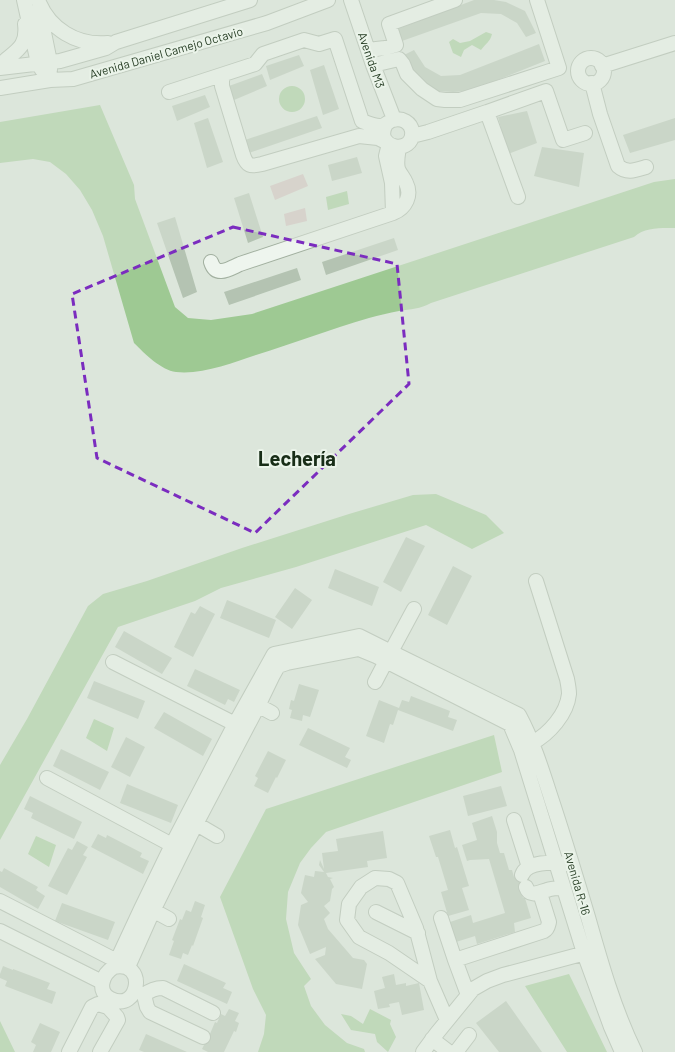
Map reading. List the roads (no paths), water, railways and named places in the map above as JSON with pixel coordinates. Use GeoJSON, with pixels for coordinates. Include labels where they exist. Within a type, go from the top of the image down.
{"type":"FeatureCollection","features":[{"type":"Feature","properties":{"kind":"street"},"geometry":{"type":"LineString","coordinates":[[24,0],[50,80]]}},
{"type":"Feature","properties":{"kind":"street"},"geometry":{"type":"LineString","coordinates":[[0,66],[23,44],[26,33],[24,0]]}},
{"type":"Feature","properties":{"kind":"street"},"geometry":{"type":"LineString","coordinates":[[37,0],[44,63]]}},
{"type":"Feature","properties":{"kind":"street"},"geometry":{"type":"LineString","coordinates":[[37,0],[52,23],[66,34],[82,41],[99,44],[116,42]]}},
{"type":"Feature","properties":{"kind":"street","name":"Avenida Daniel Camejo Octavio"},"geometry":{"type":"LineString","coordinates":[[0,66],[60,61],[106,48],[116,42],[250,0]]}},
{"type":"Feature","properties":{"kind":"street","name":"Avenida Daniel Camejo Octavio"},"geometry":{"type":"LineString","coordinates":[[0,88],[50,80],[73,79],[267,23],[328,0]]}},
{"type":"Feature","properties":{"kind":"street","name":"Avenida M3"},"geometry":{"type":"LineString","coordinates":[[351,0],[390,122]]}},
{"type":"Feature","properties":{"kind":"street"},"geometry":{"type":"LineString","coordinates":[[368,50],[396,45],[389,24],[455,0]]}},
{"type":"Feature","properties":{"kind":"street"},"geometry":{"type":"LineString","coordinates":[[373,65],[399,59],[407,74],[422,89],[437,99],[460,100],[559,68],[537,0]]}},
{"type":"Feature","properties":{"kind":"street"},"geometry":{"type":"LineString","coordinates":[[168,92],[255,64],[263,54],[304,40],[319,44],[335,38],[362,121],[380,126],[398,119],[406,121],[411,128],[412,136],[406,145],[391,144],[378,138],[360,136],[262,164],[250,165],[247,163],[243,155],[222,86],[222,75]]}},
{"type":"Feature","properties":{"kind":"street"},"geometry":{"type":"LineString","coordinates":[[602,66],[675,42]]}},
{"type":"Feature","properties":{"kind":"street"},"geometry":{"type":"LineString","coordinates":[[593,58],[599,61],[602,66],[603,72],[601,79],[592,83],[586,82],[581,78],[578,72],[579,66],[586,59],[593,58]]}},
{"type":"Feature","properties":{"kind":"street"},"geometry":{"type":"LineString","coordinates":[[592,83],[600,114],[618,166],[629,171],[646,167]]}},
{"type":"Feature","properties":{"kind":"street"},"geometry":{"type":"LineString","coordinates":[[412,136],[428,132],[546,91],[563,140],[585,133]]}},
{"type":"Feature","properties":{"kind":"street"},"geometry":{"type":"LineString","coordinates":[[487,112],[518,197]]}},
{"type":"Feature","properties":{"kind":"street"},"geometry":{"type":"LineString","coordinates":[[390,122],[384,128],[383,135],[391,144]]}},
{"type":"Feature","properties":{"kind":"street"},"geometry":{"type":"LineString","coordinates":[[211,262],[215,269],[224,271],[252,260],[393,213],[392,183],[386,156],[391,144]]}},
{"type":"Feature","properties":{"kind":"street"},"geometry":{"type":"LineString","coordinates":[[532,743],[541,738],[556,722],[566,705],[569,694],[567,679],[536,581]]}},
{"type":"Feature","properties":{"kind":"street"},"geometry":{"type":"LineString","coordinates":[[375,682],[414,609]]}},
{"type":"Feature","properties":{"kind":"street"},"geometry":{"type":"LineString","coordinates":[[100,1052],[118,1020],[103,991],[102,982],[109,970],[120,965],[191,821],[253,703],[274,654],[359,636],[388,656],[515,720]]}},
{"type":"Feature","properties":{"kind":"street"},"geometry":{"type":"LineString","coordinates":[[113,662],[235,724]]}},
{"type":"Feature","properties":{"kind":"street"},"geometry":{"type":"LineString","coordinates":[[253,703],[272,713]]}},
{"type":"Feature","properties":{"kind":"street"},"geometry":{"type":"LineString","coordinates":[[209,786],[235,724],[253,703]]}},
{"type":"Feature","properties":{"kind":"street","name":"Avenida R-16"},"geometry":{"type":"LineString","coordinates":[[515,720],[527,730],[568,848],[573,865],[591,952],[611,1027],[622,1052]]}},
{"type":"Feature","properties":{"kind":"street","name":"Avenida R-16"},"geometry":{"type":"LineString","coordinates":[[515,720],[521,750],[564,888],[635,1052]]}},
{"type":"Feature","properties":{"kind":"street"},"geometry":{"type":"LineString","coordinates":[[47,778],[172,845]]}},
{"type":"Feature","properties":{"kind":"street"},"geometry":{"type":"LineString","coordinates":[[514,820],[526,876],[527,890],[532,894],[540,893],[546,890],[564,888]]}},
{"type":"Feature","properties":{"kind":"street"},"geometry":{"type":"LineString","coordinates":[[148,908],[172,845],[191,821]]}},
{"type":"Feature","properties":{"kind":"street"},"geometry":{"type":"LineString","coordinates":[[191,821],[217,836]]}},
{"type":"Feature","properties":{"kind":"street"},"geometry":{"type":"LineString","coordinates":[[526,876],[548,862],[573,865]]}},
{"type":"Feature","properties":{"kind":"street"},"geometry":{"type":"LineString","coordinates":[[430,981],[389,952],[359,937],[347,920],[349,904],[361,887],[375,878],[389,879],[397,883],[418,933],[430,981],[447,1020]]}},
{"type":"Feature","properties":{"kind":"street"},"geometry":{"type":"LineString","coordinates":[[455,960],[547,930],[549,922],[540,893]]}},
{"type":"Feature","properties":{"kind":"street"},"geometry":{"type":"LineString","coordinates":[[0,900],[134,973],[140,992],[150,1012],[203,1036]]}},
{"type":"Feature","properties":{"kind":"street"},"geometry":{"type":"LineString","coordinates":[[148,908],[169,919]]}},
{"type":"Feature","properties":{"kind":"street"},"geometry":{"type":"LineString","coordinates":[[376,912],[418,933]]}},
{"type":"Feature","properties":{"kind":"street"},"geometry":{"type":"LineString","coordinates":[[441,918],[468,995]]}},
{"type":"Feature","properties":{"kind":"street"},"geometry":{"type":"LineString","coordinates":[[0,932],[102,982]]}},
{"type":"Feature","properties":{"kind":"street"},"geometry":{"type":"LineString","coordinates":[[449,1052],[426,1048],[473,989],[487,981],[503,975],[591,952]]}},
{"type":"Feature","properties":{"kind":"street"},"geometry":{"type":"LineString","coordinates":[[69,1052],[92,1007],[98,1004],[127,1000],[134,994],[140,992],[163,988],[213,1013]]}},
{"type":"Feature","properties":{"kind":"street"},"geometry":{"type":"LineString","coordinates":[[456,1052],[469,1035]]}},
{"type":"Feature","properties":{"kind":"district","name":"Lechería"},"geometry":{"type":"Point","coordinates":[297,458]}}]}
